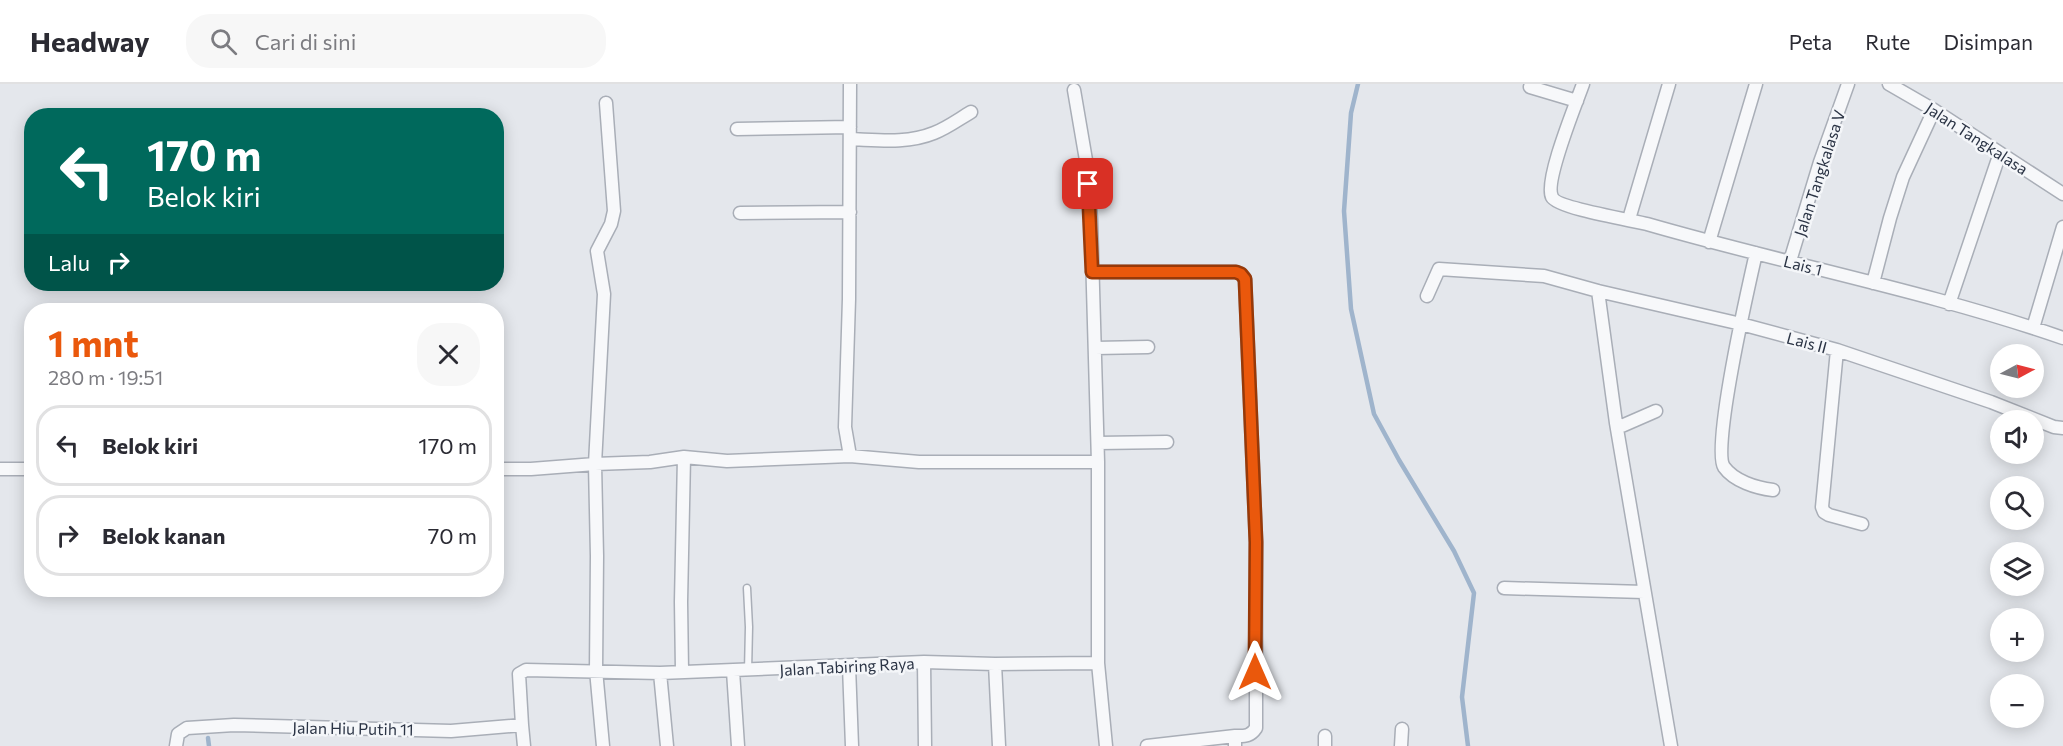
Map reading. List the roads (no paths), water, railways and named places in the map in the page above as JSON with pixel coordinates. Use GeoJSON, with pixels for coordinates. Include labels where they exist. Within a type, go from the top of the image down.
{"type":"FeatureCollection","features":[{"type":"Feature","properties":{"kind":"street"},"geometry":{"type":"LineString","coordinates":[[850,84],[850,212],[845,427],[850,456]]}},
{"type":"Feature","properties":{"kind":"street"},"geometry":{"type":"LineString","coordinates":[[1530,87],[1577,101],[1583,84]]}},
{"type":"Feature","properties":{"kind":"street"},"geometry":{"type":"LineString","coordinates":[[1629,219],[1669,84]]}},
{"type":"Feature","properties":{"kind":"street"},"geometry":{"type":"LineString","coordinates":[[1709,242],[1756,84]]}},
{"type":"Feature","properties":{"kind":"street","name":"Jalan Tangkalasa V"},"geometry":{"type":"LineString","coordinates":[[1790,261],[1820,162],[1848,84]]}},
{"type":"Feature","properties":{"kind":"street","name":"Jalan Tangkalasa"},"geometry":{"type":"LineString","coordinates":[[1889,84],[1934,110],[2063,194]]}},
{"type":"Feature","properties":{"kind":"street"},"geometry":{"type":"LineString","coordinates":[[1074,90],[1087,166],[1091,219],[1098,444],[1098,663],[1106,746]]}},
{"type":"Feature","properties":{"kind":"street","name":"Lais 1"},"geometry":{"type":"LineString","coordinates":[[1577,101],[1551,177],[1551,196],[1555,201],[1570,207],[1629,219],[1709,242],[1873,283],[2033,328],[2063,339]]}},
{"type":"Feature","properties":{"kind":"street"},"geometry":{"type":"LineString","coordinates":[[603,746],[596,670],[595,464],[604,294],[597,251],[614,211],[606,104]]}},
{"type":"Feature","properties":{"kind":"street"},"geometry":{"type":"LineString","coordinates":[[1873,283],[1890,218],[1904,177],[1934,110]]}},
{"type":"Feature","properties":{"kind":"street"},"geometry":{"type":"LineString","coordinates":[[737,129],[850,133],[898,141],[934,133],[971,112]]}},
{"type":"Feature","properties":{"kind":"street"},"geometry":{"type":"LineString","coordinates":[[1949,304],[2000,153]]}},
{"type":"Feature","properties":{"kind":"street"},"geometry":{"type":"LineString","coordinates":[[740,213],[850,212]]}},
{"type":"Feature","properties":{"kind":"street"},"geometry":{"type":"LineString","coordinates":[[2033,328],[2063,226]]}},
{"type":"Feature","properties":{"kind":"street"},"geometry":{"type":"LineString","coordinates":[[1756,253],[1726,394],[1720,456],[1723,466],[1743,481],[1756,488],[1773,490]]}},
{"type":"Feature","properties":{"kind":"street","name":"Lais II"},"geometry":{"type":"LineString","coordinates":[[1427,296],[1439,269],[1544,276],[1598,291],[1742,324],[1837,350],[1991,402],[2054,427],[2063,428]]}},
{"type":"Feature","properties":{"kind":"street"},"geometry":{"type":"LineString","coordinates":[[1092,272],[1236,272],[1245,279],[1256,542],[1256,728],[1252,734],[1235,741],[1147,746]]}},
{"type":"Feature","properties":{"kind":"street"},"geometry":{"type":"LineString","coordinates":[[1598,291],[1617,428],[1671,746]]}},
{"type":"Feature","properties":{"kind":"street"},"geometry":{"type":"LineString","coordinates":[[1095,348],[1148,347]]}},
{"type":"Feature","properties":{"kind":"street"},"geometry":{"type":"LineString","coordinates":[[1837,350],[1822,507],[1829,515],[1862,524]]}},
{"type":"Feature","properties":{"kind":"street"},"geometry":{"type":"LineString","coordinates":[[1617,428],[1656,411]]}},
{"type":"Feature","properties":{"kind":"street"},"geometry":{"type":"LineString","coordinates":[[1098,444],[1167,442]]}},
{"type":"Feature","properties":{"kind":"street"},"geometry":{"type":"LineString","coordinates":[[504,469],[650,462],[684,457],[727,461],[850,456],[919,462],[1098,462]]}},
{"type":"Feature","properties":{"kind":"street"},"geometry":{"type":"LineString","coordinates":[[682,671],[684,457]]}},
{"type":"Feature","properties":{"kind":"street"},"geometry":{"type":"LineString","coordinates":[[0,469],[24,469]]}},
{"type":"Feature","properties":{"kind":"street"},"geometry":{"type":"LineString","coordinates":[[1504,588],[1644,592]]}},
{"type":"Feature","properties":{"kind":"street"},"geometry":{"type":"LineString","coordinates":[[924,662],[925,746]]}},
{"type":"Feature","properties":{"kind":"street","name":"Jalan Tabiring Raya"},"geometry":{"type":"LineString","coordinates":[[522,725],[519,674],[526,670],[660,673],[733,672],[924,662],[1098,663]]}},
{"type":"Feature","properties":{"kind":"street"},"geometry":{"type":"LineString","coordinates":[[995,664],[999,746]]}},
{"type":"Feature","properties":{"kind":"street"},"geometry":{"type":"LineString","coordinates":[[849,666],[852,746]]}},
{"type":"Feature","properties":{"kind":"street"},"geometry":{"type":"LineString","coordinates":[[733,672],[738,746]]}},
{"type":"Feature","properties":{"kind":"street"},"geometry":{"type":"LineString","coordinates":[[660,673],[667,746]]}},
{"type":"Feature","properties":{"kind":"street","name":"Jalan Hiu Putih 11"},"geometry":{"type":"LineString","coordinates":[[176,746],[178,734],[187,728],[201,726],[234,724],[451,730],[522,725]]}},
{"type":"Feature","properties":{"kind":"street"},"geometry":{"type":"LineString","coordinates":[[522,725],[524,746]]}},
{"type":"Feature","properties":{"kind":"street"},"geometry":{"type":"LineString","coordinates":[[1401,746],[1402,729]]}},
{"type":"Feature","properties":{"kind":"lane"},"geometry":{"type":"LineString","coordinates":[[747,588],[748,671]]}},
{"type":"Feature","properties":{"kind":"waterway"},"geometry":{"type":"LineString","coordinates":[[1358,84],[1351,113],[1344,211],[1351,309],[1374,414],[1454,551],[1474,593],[1462,697],[1468,746]]}},
{"type":"Feature","properties":{"kind":"waterway"},"geometry":{"type":"LineString","coordinates":[[208,738],[209,746]]}}]}
